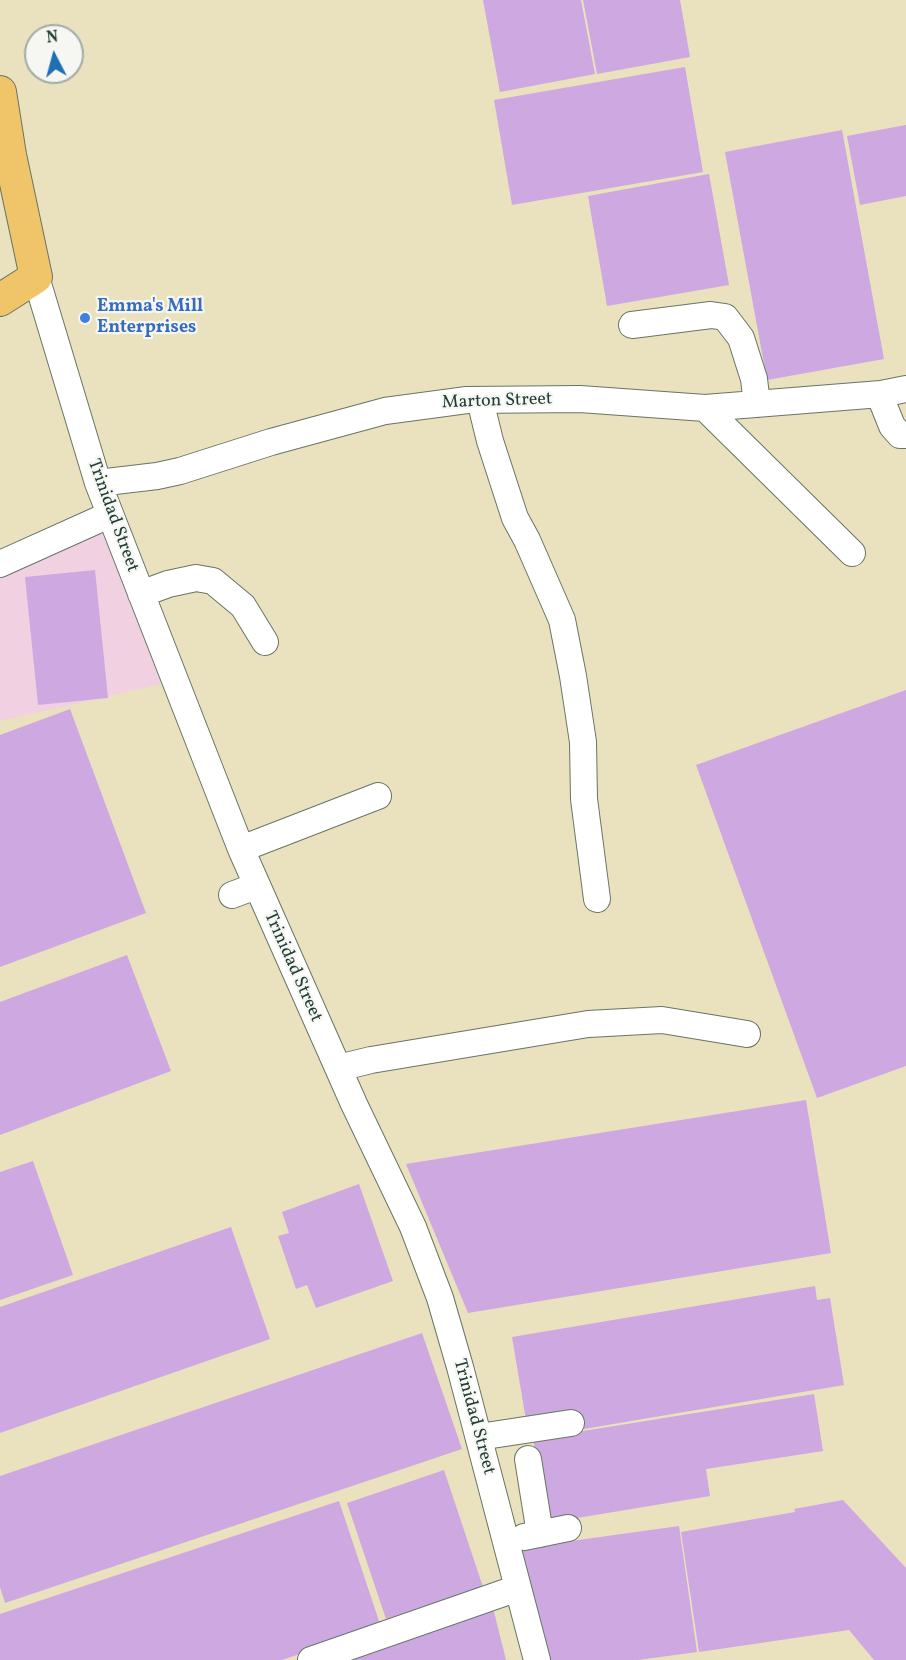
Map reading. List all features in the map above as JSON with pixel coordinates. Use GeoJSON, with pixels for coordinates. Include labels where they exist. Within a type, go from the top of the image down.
{"type":"FeatureCollection","features":[{"type":"Feature","properties":{"kind":"main road"},"geometry":{"type":"LineString","coordinates":[[0,92],[5,155],[36,277],[0,300]]}},
{"type":"Feature","properties":{"kind":"street","name":"Trinidad Street"},"geometry":{"type":"LineString","coordinates":[[36,277],[109,515],[241,849],[338,1068],[413,1227],[428,1268],[450,1329],[537,1660]]}},
{"type":"Feature","properties":{"kind":"street"},"geometry":{"type":"LineString","coordinates":[[632,325],[711,315],[725,317],[741,338],[754,379],[757,404]]}},
{"type":"Feature","properties":{"kind":"street","name":"Marton Street"},"geometry":{"type":"LineString","coordinates":[[98,483],[180,471],[271,442],[385,411],[480,400],[580,399],[705,408],[881,394],[906,389]]}},
{"type":"Feature","properties":{"kind":"street"},"geometry":{"type":"LineString","coordinates":[[881,394],[892,426],[900,435],[906,435]]}},
{"type":"Feature","properties":{"kind":"street"},"geometry":{"type":"LineString","coordinates":[[480,400],[490,441],[515,518],[562,620],[583,742],[584,799],[597,899]]}},
{"type":"Feature","properties":{"kind":"street"},"geometry":{"type":"LineString","coordinates":[[705,408],[852,553]]}},
{"type":"Feature","properties":{"kind":"street"},"geometry":{"type":"LineString","coordinates":[[0,564],[109,515]]}},
{"type":"Feature","properties":{"kind":"street"},"geometry":{"type":"LineString","coordinates":[[141,594],[168,584],[196,578],[213,581],[243,606],[265,642]]}},
{"type":"Feature","properties":{"kind":"street"},"geometry":{"type":"LineString","coordinates":[[241,849],[378,796]]}},
{"type":"Feature","properties":{"kind":"street"},"geometry":{"type":"LineString","coordinates":[[232,896],[256,886]]}},
{"type":"Feature","properties":{"kind":"street"},"geometry":{"type":"LineString","coordinates":[[338,1068],[371,1060],[588,1024],[662,1020],[747,1034]]}},
{"type":"Feature","properties":{"kind":"street"},"geometry":{"type":"LineString","coordinates":[[479,1437],[571,1423]]}},
{"type":"Feature","properties":{"kind":"street"},"geometry":{"type":"LineString","coordinates":[[528,1459],[540,1534]]}},
{"type":"Feature","properties":{"kind":"street"},"geometry":{"type":"LineString","coordinates":[[506,1542],[568,1528]]}},
{"type":"Feature","properties":{"kind":"street"},"geometry":{"type":"LineString","coordinates":[[311,1660],[518,1588]]}},
{"type":"Feature","properties":{"kind":"shaded area"},"geometry":{"type":"Polygon","coordinates":[[[105,517],[161,684],[0,721],[0,565],[105,517]]]}},
{"type":"Feature","properties":{"kind":"building"},"geometry":{"type":"Polygon","coordinates":[[[483,0],[581,0],[595,74],[500,92],[483,0]]]}},
{"type":"Feature","properties":{"kind":"building"},"geometry":{"type":"Polygon","coordinates":[[[583,0],[680,0],[690,57],[597,74],[583,0]]]}},
{"type":"Feature","properties":{"kind":"building"},"geometry":{"type":"Polygon","coordinates":[[[685,67],[703,172],[512,205],[494,100],[685,67]]]}},
{"type":"Feature","properties":{"kind":"building"},"geometry":{"type":"Polygon","coordinates":[[[906,125],[906,196],[860,205],[847,136],[906,125]]]}},
{"type":"Feature","properties":{"kind":"building"},"geometry":{"type":"Polygon","coordinates":[[[842,130],[884,359],[767,380],[725,152],[842,130]]]}},
{"type":"Feature","properties":{"kind":"building"},"geometry":{"type":"Polygon","coordinates":[[[709,174],[729,285],[607,306],[588,196],[709,174]]]}},
{"type":"Feature","properties":{"kind":"building"},"geometry":{"type":"Polygon","coordinates":[[[95,570],[108,698],[38,705],[25,577],[95,570]]]}},
{"type":"Feature","properties":{"kind":"building"},"geometry":{"type":"Polygon","coordinates":[[[906,690],[906,1066],[817,1098],[696,765],[906,690]]]}},
{"type":"Feature","properties":{"kind":"building"},"geometry":{"type":"Polygon","coordinates":[[[70,709],[146,913],[0,967],[0,735],[70,709]]]}},
{"type":"Feature","properties":{"kind":"building"},"geometry":{"type":"Polygon","coordinates":[[[127,955],[171,1071],[0,1135],[0,1002],[127,955]]]}},
{"type":"Feature","properties":{"kind":"building"},"geometry":{"type":"Polygon","coordinates":[[[806,1100],[831,1253],[468,1313],[406,1164],[806,1100]]]}},
{"type":"Feature","properties":{"kind":"building"},"geometry":{"type":"Polygon","coordinates":[[[33,1161],[73,1275],[0,1300],[0,1172],[33,1161]]]}},
{"type":"Feature","properties":{"kind":"building"},"geometry":{"type":"Polygon","coordinates":[[[359,1184],[393,1281],[316,1308],[307,1285],[296,1289],[278,1236],[289,1233],[282,1212],[359,1184]]]}},
{"type":"Feature","properties":{"kind":"building"},"geometry":{"type":"Polygon","coordinates":[[[231,1227],[270,1339],[0,1433],[0,1307],[231,1227]]]}},
{"type":"Feature","properties":{"kind":"building"},"geometry":{"type":"Polygon","coordinates":[[[815,1286],[817,1300],[830,1298],[844,1385],[578,1430],[526,1420],[512,1337],[815,1286]]]}},
{"type":"Feature","properties":{"kind":"building"},"geometry":{"type":"Polygon","coordinates":[[[422,1333],[462,1449],[5,1603],[0,1587],[0,1476],[422,1333]]]}},
{"type":"Feature","properties":{"kind":"building"},"geometry":{"type":"Polygon","coordinates":[[[814,1394],[823,1451],[706,1469],[710,1496],[547,1523],[533,1439],[814,1394]]]}},
{"type":"Feature","properties":{"kind":"building"},"geometry":{"type":"Polygon","coordinates":[[[444,1470],[483,1587],[386,1619],[347,1503],[444,1470]]]}},
{"type":"Feature","properties":{"kind":"building"},"geometry":{"type":"Polygon","coordinates":[[[843,1500],[906,1568],[906,1660],[874,1660],[849,1630],[699,1652],[681,1532],[795,1512],[794,1509],[843,1500]]]}},
{"type":"Feature","properties":{"kind":"building"},"geometry":{"type":"Polygon","coordinates":[[[339,1501],[381,1627],[282,1660],[0,1660],[0,1614],[339,1501]]]}},
{"type":"Feature","properties":{"kind":"building"},"geometry":{"type":"Polygon","coordinates":[[[679,1526],[697,1652],[638,1660],[551,1660],[521,1548],[679,1526]]]}},
{"type":"Feature","properties":{"kind":"building"},"geometry":{"type":"Polygon","coordinates":[[[493,1608],[506,1660],[345,1660],[493,1608]]]}},
{"type":"Feature","properties":{"kind":"place","name":"Emma's Mill Enterprises"},"geometry":{"type":"Point","coordinates":[85,318]}}]}
